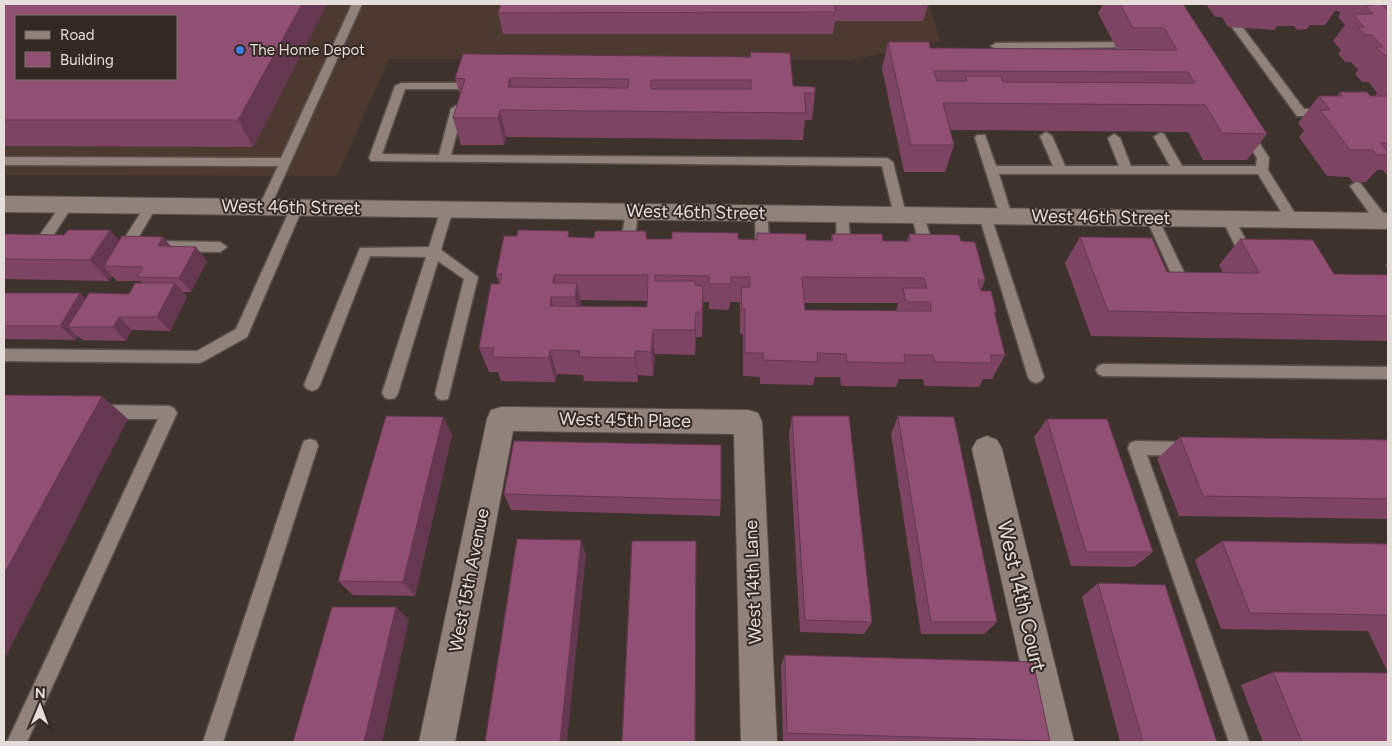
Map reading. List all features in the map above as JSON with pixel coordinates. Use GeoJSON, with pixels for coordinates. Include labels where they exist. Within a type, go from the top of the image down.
{"type":"FeatureCollection","features":[{"type":"Feature","properties":{"kind":"street","name":"West 46th Street"},"geometry":{"type":"LineString","coordinates":[[4,204],[1385,221]]}},
{"type":"Feature","properties":{"kind":"street","name":"West 45th Place"},"geometry":{"type":"LineString","coordinates":[[501,418],[748,422]]}},
{"type":"Feature","properties":{"kind":"street","name":"West 15th Avenue"},"geometry":{"type":"LineString","coordinates":[[437,742],[501,418]]}},
{"type":"Feature","properties":{"kind":"street","name":"West 14th Lane"},"geometry":{"type":"LineString","coordinates":[[748,422],[759,742]]}},
{"type":"Feature","properties":{"kind":"street","name":"West 14th Court"},"geometry":{"type":"LineString","coordinates":[[987,450],[1056,742]]}},
{"type":"Feature","properties":{"kind":"lane"},"geometry":{"type":"LineString","coordinates":[[265,207],[357,4]]}},
{"type":"Feature","properties":{"kind":"lane"},"geometry":{"type":"LineString","coordinates":[[1220,4],[1301,113],[1340,113]]}},
{"type":"Feature","properties":{"kind":"lane"},"geometry":{"type":"LineString","coordinates":[[996,46],[1143,45]]}},
{"type":"Feature","properties":{"kind":"lane"},"geometry":{"type":"LineString","coordinates":[[460,86],[401,86],[375,158],[887,162],[909,215],[927,250]]}},
{"type":"Feature","properties":{"kind":"lane"},"geometry":{"type":"LineString","coordinates":[[444,159],[457,109]]}},
{"type":"Feature","properties":{"kind":"lane"},"geometry":{"type":"LineString","coordinates":[[1238,118],[1263,158],[1262,170],[1293,220]]}},
{"type":"Feature","properties":{"kind":"lane"},"geometry":{"type":"LineString","coordinates":[[1046,136],[1061,170]]}},
{"type":"Feature","properties":{"kind":"lane"},"geometry":{"type":"LineString","coordinates":[[1160,137],[1178,170]]}},
{"type":"Feature","properties":{"kind":"lane"},"geometry":{"type":"LineString","coordinates":[[981,138],[991,170],[995,216],[1036,377]]}},
{"type":"Feature","properties":{"kind":"lane"},"geometry":{"type":"LineString","coordinates":[[1114,138],[1127,170]]}},
{"type":"Feature","properties":{"kind":"lane"},"geometry":{"type":"LineString","coordinates":[[4,161],[285,162]]}},
{"type":"Feature","properties":{"kind":"lane"},"geometry":{"type":"LineString","coordinates":[[991,170],[1262,170]]}},
{"type":"Feature","properties":{"kind":"lane"},"geometry":{"type":"LineString","coordinates":[[1356,186],[1385,221]]}},
{"type":"Feature","properties":{"kind":"lane"},"geometry":{"type":"LineString","coordinates":[[41,244],[66,205]]}},
{"type":"Feature","properties":{"kind":"lane"},"geometry":{"type":"LineString","coordinates":[[151,206],[122,245],[220,247]]}},
{"type":"Feature","properties":{"kind":"lane"},"geometry":{"type":"LineString","coordinates":[[4,355],[199,357],[242,334],[297,207]]}},
{"type":"Feature","properties":{"kind":"lane"},"geometry":{"type":"LineString","coordinates":[[390,393],[447,209]]}},
{"type":"Feature","properties":{"kind":"lane"},"geometry":{"type":"LineString","coordinates":[[627,250],[632,211]]}},
{"type":"Feature","properties":{"kind":"lane"},"geometry":{"type":"LineString","coordinates":[[761,213],[763,251]]}},
{"type":"Feature","properties":{"kind":"lane"},"geometry":{"type":"LineString","coordinates":[[842,214],[844,251]]}},
{"type":"Feature","properties":{"kind":"lane"},"geometry":{"type":"LineString","coordinates":[[1152,218],[1185,290]]}},
{"type":"Feature","properties":{"kind":"lane"},"geometry":{"type":"LineString","coordinates":[[1228,219],[1246,254]]}},
{"type":"Feature","properties":{"kind":"lane"},"geometry":{"type":"LineString","coordinates":[[4,244],[60,244]]}},
{"type":"Feature","properties":{"kind":"lane"},"geometry":{"type":"LineString","coordinates":[[312,385],[365,251],[434,252],[471,277],[443,394]]}},
{"type":"Feature","properties":{"kind":"lane"},"geometry":{"type":"LineString","coordinates":[[1103,370],[1388,373]]}},
{"type":"Feature","properties":{"kind":"lane"},"geometry":{"type":"LineString","coordinates":[[17,742],[168,413],[81,412]]}},
{"type":"Feature","properties":{"kind":"lane"},"geometry":{"type":"LineString","coordinates":[[213,742],[310,446]]}},
{"type":"Feature","properties":{"kind":"lane"},"geometry":{"type":"LineString","coordinates":[[1204,449],[1136,448],[1239,742]]}},
{"type":"Feature","properties":{"kind":"shaded area"},"geometry":{"type":"Polygon","coordinates":[[[4,4],[929,4],[940,41],[851,60],[389,59],[337,176],[4,175],[4,4]]]}},
{"type":"Feature","properties":{"kind":"building","name":"The Home Depot"},"geometry":{"type":"Polygon","coordinates":[[[4,4],[302,4],[238,120],[4,120],[4,4]]]}},
{"type":"Feature","properties":{"kind":"building"},"geometry":{"type":"Polygon","coordinates":[[[501,4],[834,4],[836,12],[498,13],[501,4]]]}},
{"type":"Feature","properties":{"kind":"building"},"geometry":{"type":"Polygon","coordinates":[[[1120,4],[1183,4],[1267,134],[1222,133],[1205,105],[943,103],[954,145],[911,145],[888,42],[929,42],[930,48],[1177,50],[1164,28],[1133,28],[1120,4]],[[934,71],[937,81],[967,81],[965,76],[1001,76],[1003,82],[1195,83],[1188,72],[934,71]]]}},
{"type":"Feature","properties":{"kind":"building"},"geometry":{"type":"Polygon","coordinates":[[[1369,4],[1381,4],[1388,11],[1388,55],[1384,55],[1376,47],[1383,47],[1372,35],[1365,35],[1358,27],[1364,27],[1353,14],[1373,14],[1365,5],[1371,5],[1369,4]]]}},
{"type":"Feature","properties":{"kind":"building"},"geometry":{"type":"Polygon","coordinates":[[[750,52],[790,53],[793,86],[815,87],[815,93],[804,93],[806,113],[500,110],[498,118],[453,118],[465,79],[455,78],[463,54],[751,57],[750,52]],[[510,78],[508,87],[628,88],[629,79],[510,78]],[[651,80],[651,89],[751,89],[751,80],[651,80]]]}},
{"type":"Feature","properties":{"kind":"building"},"geometry":{"type":"Polygon","coordinates":[[[1340,92],[1367,92],[1370,96],[1388,96],[1388,143],[1381,143],[1388,152],[1388,155],[1377,155],[1373,150],[1350,150],[1320,110],[1330,110],[1319,96],[1342,96],[1340,92]]]}},
{"type":"Feature","properties":{"kind":"building"},"geometry":{"type":"Polygon","coordinates":[[[68,230],[110,230],[90,260],[4,259],[4,234],[64,235],[68,230]]]}},
{"type":"Feature","properties":{"kind":"building"},"geometry":{"type":"Polygon","coordinates":[[[518,230],[569,231],[568,237],[594,238],[595,231],[646,231],[646,239],[672,239],[672,232],[738,233],[738,239],[757,240],[757,233],[806,234],[806,240],[833,241],[832,234],[882,234],[883,241],[910,241],[909,234],[959,235],[961,241],[975,242],[985,280],[978,280],[981,291],[991,291],[1005,355],[990,355],[992,363],[935,362],[933,355],[904,355],[905,363],[847,362],[846,354],[817,353],[818,362],[763,360],[763,353],[745,353],[745,309],[742,309],[741,287],[750,287],[750,277],[731,277],[731,284],[709,284],[709,276],[655,275],[655,281],[695,281],[695,285],[703,286],[702,312],[696,312],[695,330],[653,330],[651,352],[635,351],[635,358],[579,357],[580,351],[550,350],[549,358],[492,357],[494,348],[479,348],[491,284],[500,284],[502,274],[496,274],[504,236],[517,236],[518,230]],[[554,275],[553,283],[577,283],[575,297],[551,297],[550,306],[647,307],[648,275],[554,275]],[[802,277],[805,310],[931,311],[930,302],[906,302],[903,288],[927,288],[924,278],[802,277]]]}},
{"type":"Feature","properties":{"kind":"building"},"geometry":{"type":"Polygon","coordinates":[[[122,236],[163,237],[158,246],[196,247],[179,278],[137,277],[143,267],[104,266],[122,236]]]}},
{"type":"Feature","properties":{"kind":"building"},"geometry":{"type":"Polygon","coordinates":[[[1080,237],[1152,238],[1167,272],[1259,273],[1240,239],[1313,240],[1334,274],[1388,275],[1388,316],[1108,311],[1080,237]]]}},
{"type":"Feature","properties":{"kind":"building"},"geometry":{"type":"Polygon","coordinates":[[[135,283],[175,283],[157,317],[119,317],[113,327],[68,327],[89,293],[129,294],[135,283]]]}},
{"type":"Feature","properties":{"kind":"building"},"geometry":{"type":"Polygon","coordinates":[[[4,293],[80,293],[60,326],[4,326],[4,293]]]}},
{"type":"Feature","properties":{"kind":"building"},"geometry":{"type":"Polygon","coordinates":[[[4,395],[102,396],[4,574],[4,395]]]}},
{"type":"Feature","properties":{"kind":"building"},"geometry":{"type":"Polygon","coordinates":[[[386,416],[443,417],[403,582],[338,581],[386,416]]]}},
{"type":"Feature","properties":{"kind":"building"},"geometry":{"type":"Polygon","coordinates":[[[792,416],[849,416],[872,622],[805,620],[792,416]]]}},
{"type":"Feature","properties":{"kind":"building"},"geometry":{"type":"Polygon","coordinates":[[[898,416],[954,417],[997,622],[931,622],[898,416]]]}},
{"type":"Feature","properties":{"kind":"building"},"geometry":{"type":"Polygon","coordinates":[[[1047,419],[1107,419],[1153,552],[1086,552],[1047,419]]]}},
{"type":"Feature","properties":{"kind":"building"},"geometry":{"type":"Polygon","coordinates":[[[1180,437],[1388,440],[1388,499],[1203,496],[1180,437]]]}},
{"type":"Feature","properties":{"kind":"building"},"geometry":{"type":"Polygon","coordinates":[[[514,441],[721,445],[721,500],[504,494],[514,441]]]}},
{"type":"Feature","properties":{"kind":"building"},"geometry":{"type":"Polygon","coordinates":[[[517,539],[581,540],[560,742],[485,742],[517,539]]]}},
{"type":"Feature","properties":{"kind":"building"},"geometry":{"type":"Polygon","coordinates":[[[632,541],[696,541],[695,742],[622,742],[632,541]]]}},
{"type":"Feature","properties":{"kind":"building"},"geometry":{"type":"Polygon","coordinates":[[[1222,541],[1388,544],[1388,615],[1250,613],[1222,541]]]}},
{"type":"Feature","properties":{"kind":"building"},"geometry":{"type":"Polygon","coordinates":[[[1098,583],[1165,585],[1217,742],[1143,742],[1098,583]]]}},
{"type":"Feature","properties":{"kind":"building"},"geometry":{"type":"Polygon","coordinates":[[[332,607],[396,607],[364,742],[293,742],[332,607]]]}},
{"type":"Feature","properties":{"kind":"building"},"geometry":{"type":"Polygon","coordinates":[[[785,655],[1033,662],[1050,741],[787,733],[785,655]]]}},
{"type":"Feature","properties":{"kind":"building"},"geometry":{"type":"Polygon","coordinates":[[[1273,672],[1388,673],[1388,742],[1302,742],[1273,672]]]}},
{"type":"Feature","properties":{"kind":"place","name":"The Home Depot"},"geometry":{"type":"Point","coordinates":[240,50]}}]}
